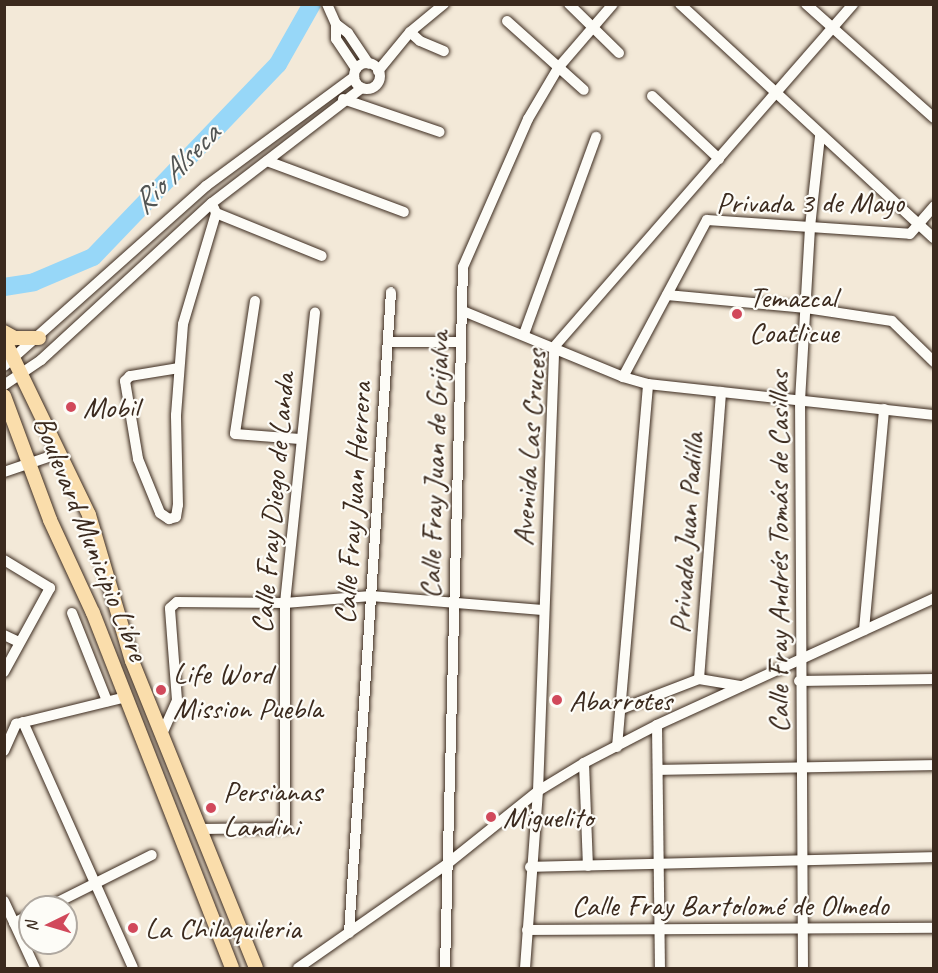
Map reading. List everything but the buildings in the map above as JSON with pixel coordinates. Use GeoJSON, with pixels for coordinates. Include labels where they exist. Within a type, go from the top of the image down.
{"type":"FeatureCollection","features":[{"type":"Feature","properties":{"kind":"main road"},"geometry":{"type":"LineString","coordinates":[[4,332],[15,338],[39,338]]}},
{"type":"Feature","properties":{"kind":"main road","name":"Boulevard Municipio Libre"},"geometry":{"type":"LineString","coordinates":[[4,339],[9,364],[20,376],[89,515],[132,661],[256,969]]}},
{"type":"Feature","properties":{"kind":"main road","name":"Boulevard Municipio Libre"},"geometry":{"type":"LineString","coordinates":[[4,396],[126,696],[232,969]]}},
{"type":"Feature","properties":{"kind":"street"},"geometry":{"type":"LineString","coordinates":[[9,364],[206,186],[355,73],[373,67],[444,4]]}},
{"type":"Feature","properties":{"kind":"street"},"geometry":{"type":"LineString","coordinates":[[569,4],[619,53]]}},
{"type":"Feature","properties":{"kind":"street","name":"Calle Fray Juan de Grijalva"},"geometry":{"type":"LineString","coordinates":[[445,969],[464,267],[504,169],[558,68],[613,4]]}},
{"type":"Feature","properties":{"kind":"street"},"geometry":{"type":"LineString","coordinates":[[680,4],[774,95],[933,238]]}},
{"type":"Feature","properties":{"kind":"street"},"geometry":{"type":"LineString","coordinates":[[806,4],[933,118]]}},
{"type":"Feature","properties":{"kind":"street","name":"Avenida Las Cruces"},"geometry":{"type":"LineString","coordinates":[[525,969],[530,867],[538,791],[542,610],[554,347],[853,4]]}},
{"type":"Feature","properties":{"kind":"street"},"geometry":{"type":"LineString","coordinates":[[328,7],[336,24],[336,39],[362,88]]}},
{"type":"Feature","properties":{"kind":"street"},"geometry":{"type":"LineString","coordinates":[[507,21],[584,90]]}},
{"type":"Feature","properties":{"kind":"street"},"geometry":{"type":"LineString","coordinates":[[4,385],[20,376],[267,161],[343,99],[362,88],[377,83],[373,67],[348,33],[336,24]]}},
{"type":"Feature","properties":{"kind":"street"},"geometry":{"type":"LineString","coordinates":[[410,32],[420,41],[444,51]]}},
{"type":"Feature","properties":{"kind":"street"},"geometry":{"type":"LineString","coordinates":[[652,96],[719,159]]}},
{"type":"Feature","properties":{"kind":"street"},"geometry":{"type":"LineString","coordinates":[[343,99],[440,132]]}},
{"type":"Feature","properties":{"kind":"street","name":"Calle Fray Andrés Tomás de Casillas"},"geometry":{"type":"LineString","coordinates":[[803,969],[799,681],[800,401],[810,227],[820,136]]}},
{"type":"Feature","properties":{"kind":"street"},"geometry":{"type":"LineString","coordinates":[[524,334],[596,137]]}},
{"type":"Feature","properties":{"kind":"street"},"geometry":{"type":"LineString","coordinates":[[267,161],[404,212]]}},
{"type":"Feature","properties":{"kind":"street","name":"Privada 3 de Mayo"},"geometry":{"type":"LineString","coordinates":[[623,377],[707,220],[910,234],[933,206]]}},
{"type":"Feature","properties":{"kind":"street"},"geometry":{"type":"LineString","coordinates":[[214,208],[322,256]]}},
{"type":"Feature","properties":{"kind":"street"},"geometry":{"type":"LineString","coordinates":[[179,368],[130,376],[124,381],[138,459],[160,513],[169,519],[176,517],[178,505],[179,368],[183,324],[214,208]]}},
{"type":"Feature","properties":{"kind":"street","name":"Calle Fray Juan Herrera"},"geometry":{"type":"LineString","coordinates":[[349,933],[391,292]]}},
{"type":"Feature","properties":{"kind":"street"},"geometry":{"type":"LineString","coordinates":[[667,295],[806,308],[892,321],[933,362]]}},
{"type":"Feature","properties":{"kind":"street"},"geometry":{"type":"LineString","coordinates":[[255,301],[235,434],[300,439]]}},
{"type":"Feature","properties":{"kind":"street"},"geometry":{"type":"LineString","coordinates":[[462,311],[524,334],[623,377],[648,384],[933,415]]}},
{"type":"Feature","properties":{"kind":"street","name":"Calle Fray Diego de Landa"},"geometry":{"type":"LineString","coordinates":[[200,829],[285,828],[285,603],[300,439],[315,313]]}},
{"type":"Feature","properties":{"kind":"street"},"geometry":{"type":"LineString","coordinates":[[388,342],[461,342]]}},
{"type":"Feature","properties":{"kind":"street"},"geometry":{"type":"LineString","coordinates":[[617,747],[648,384]]}},
{"type":"Feature","properties":{"kind":"street","name":"Privada Juan Padilla"},"geometry":{"type":"LineString","coordinates":[[699,679],[721,392]]}},
{"type":"Feature","properties":{"kind":"street"},"geometry":{"type":"LineString","coordinates":[[864,630],[884,410]]}},
{"type":"Feature","properties":{"kind":"street"},"geometry":{"type":"LineString","coordinates":[[4,472],[57,454]]}},
{"type":"Feature","properties":{"kind":"street"},"geometry":{"type":"LineString","coordinates":[[4,560],[50,588],[4,672]]}},
{"type":"Feature","properties":{"kind":"street"},"geometry":{"type":"LineString","coordinates":[[162,734],[177,700],[173,603],[285,603],[371,596],[542,610]]}},
{"type":"Feature","properties":{"kind":"street"},"geometry":{"type":"LineString","coordinates":[[298,969],[447,864],[538,791],[584,763],[657,725],[933,598]]}},
{"type":"Feature","properties":{"kind":"street"},"geometry":{"type":"LineString","coordinates":[[72,613],[107,701]]}},
{"type":"Feature","properties":{"kind":"street"},"geometry":{"type":"LineString","coordinates":[[4,635],[19,642]]}},
{"type":"Feature","properties":{"kind":"street"},"geometry":{"type":"LineString","coordinates":[[621,709],[699,679],[741,686]]}},
{"type":"Feature","properties":{"kind":"street"},"geometry":{"type":"LineString","coordinates":[[799,681],[933,679]]}},
{"type":"Feature","properties":{"kind":"street"},"geometry":{"type":"LineString","coordinates":[[4,751],[16,724],[126,696]]}},
{"type":"Feature","properties":{"kind":"street"},"geometry":{"type":"LineString","coordinates":[[24,722],[98,883],[133,969]]}},
{"type":"Feature","properties":{"kind":"street"},"geometry":{"type":"LineString","coordinates":[[657,725],[660,969]]}},
{"type":"Feature","properties":{"kind":"street"},"geometry":{"type":"LineString","coordinates":[[584,763],[588,866]]}},
{"type":"Feature","properties":{"kind":"street"},"geometry":{"type":"LineString","coordinates":[[658,770],[933,765]]}},
{"type":"Feature","properties":{"kind":"street"},"geometry":{"type":"LineString","coordinates":[[73,895],[152,855]]}},
{"type":"Feature","properties":{"kind":"street"},"geometry":{"type":"LineString","coordinates":[[530,867],[933,857]]}},
{"type":"Feature","properties":{"kind":"street"},"geometry":{"type":"LineString","coordinates":[[4,901],[35,969]]}},
{"type":"Feature","properties":{"kind":"street"},"geometry":{"type":"LineString","coordinates":[[14,923],[18,921]]}},
{"type":"Feature","properties":{"kind":"street","name":"Calle Fray Bartolomé de Olmedo"},"geometry":{"type":"LineString","coordinates":[[527,930],[933,928]]}},
{"type":"Feature","properties":{"kind":"waterway","name":"Rio Alseca"},"geometry":{"type":"LineString","coordinates":[[4,287],[34,282],[93,257],[278,64],[312,4]]}},
{"type":"Feature","properties":{"kind":"place","name":"Temazcal Coatlicue"},"geometry":{"type":"Point","coordinates":[737,314]}},
{"type":"Feature","properties":{"kind":"place","name":"Mobil"},"geometry":{"type":"Point","coordinates":[71,407]}},
{"type":"Feature","properties":{"kind":"place","name":"Life Word Mission Puebla"},"geometry":{"type":"Point","coordinates":[161,690]}},
{"type":"Feature","properties":{"kind":"place","name":"Abarrotes"},"geometry":{"type":"Point","coordinates":[557,700]}},
{"type":"Feature","properties":{"kind":"place","name":"Persianas Landini"},"geometry":{"type":"Point","coordinates":[211,808]}},
{"type":"Feature","properties":{"kind":"place","name":"Miguelito"},"geometry":{"type":"Point","coordinates":[491,817]}},
{"type":"Feature","properties":{"kind":"place","name":"La Chilaquileria"},"geometry":{"type":"Point","coordinates":[133,928]}}]}
